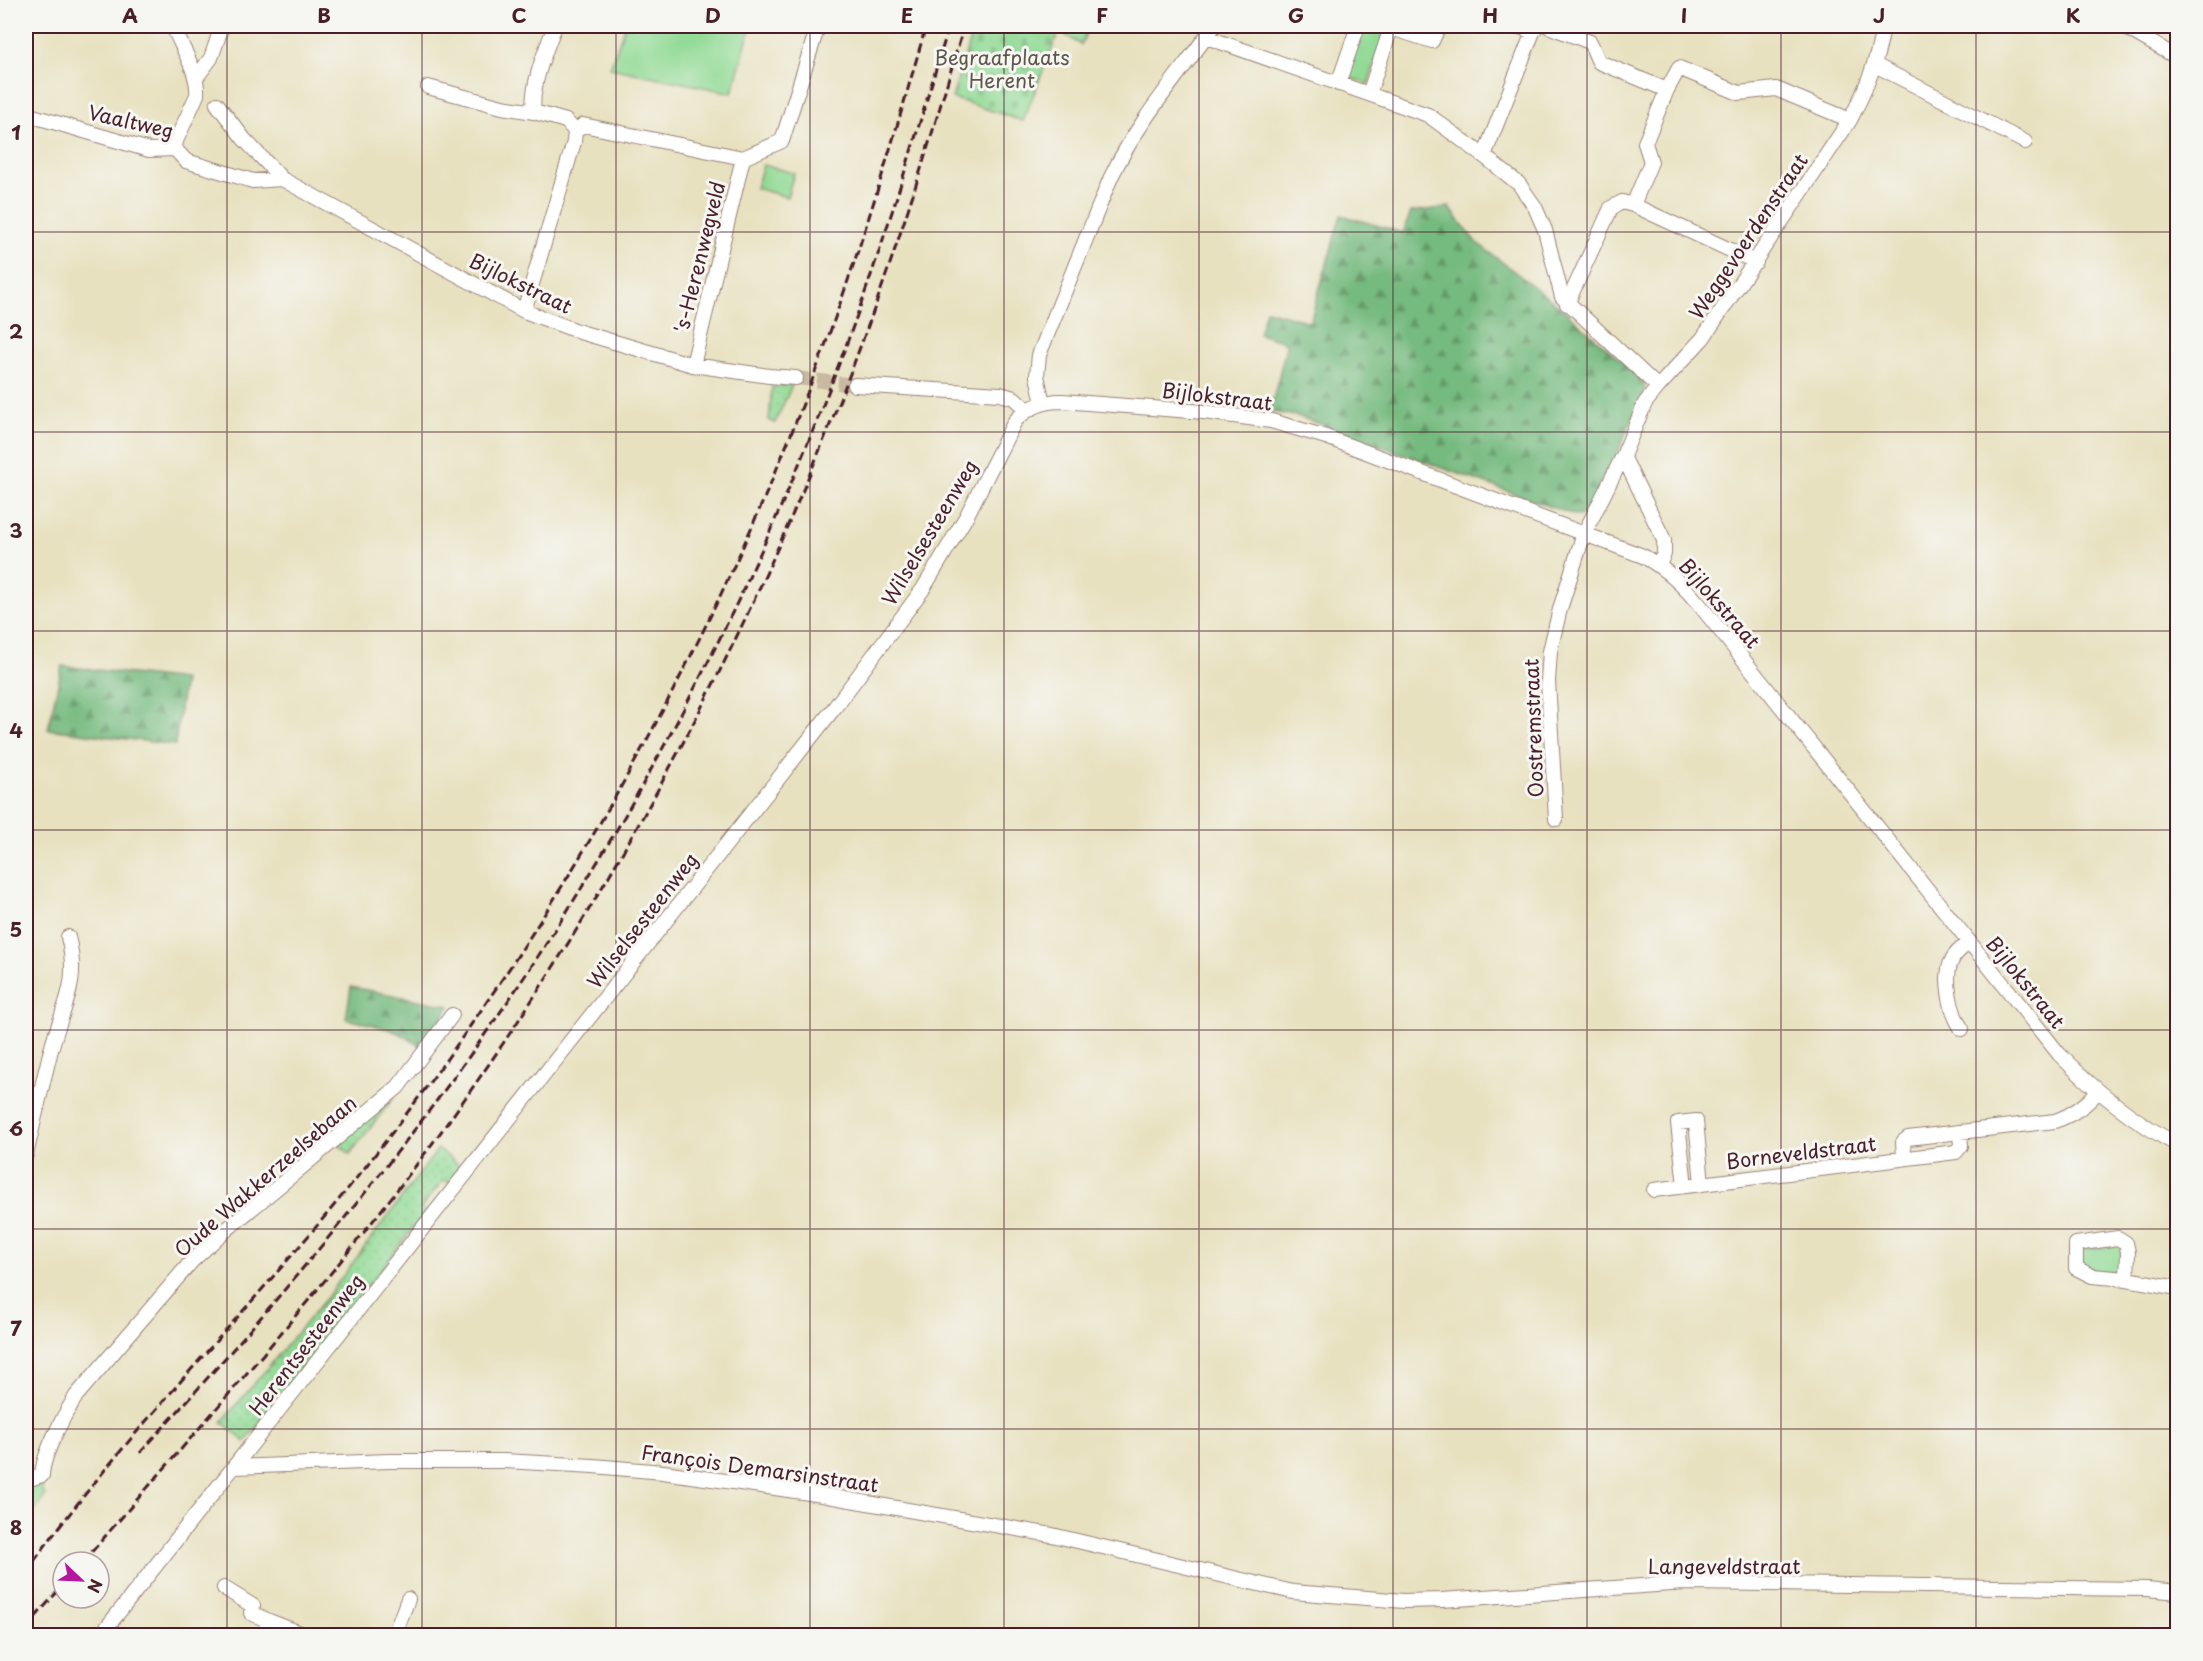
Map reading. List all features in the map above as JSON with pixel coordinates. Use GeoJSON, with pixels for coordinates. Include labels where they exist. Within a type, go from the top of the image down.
{"type":"FeatureCollection","features":[{"type":"Feature","properties":{"kind":"street"},"geometry":{"type":"LineString","coordinates":[[173,26],[196,78],[197,95],[176,141],[175,150]]}},
{"type":"Feature","properties":{"kind":"street"},"geometry":{"type":"LineString","coordinates":[[196,78],[211,58],[222,26]]}},
{"type":"Feature","properties":{"kind":"street"},"geometry":{"type":"LineString","coordinates":[[534,112],[532,100],[546,48],[555,26]]}},
{"type":"Feature","properties":{"kind":"street"},"geometry":{"type":"LineString","coordinates":[[743,158],[782,141],[818,26]]}},
{"type":"Feature","properties":{"kind":"street"},"geometry":{"type":"LineString","coordinates":[[1338,84],[1358,26]]}},
{"type":"Feature","properties":{"kind":"street"},"geometry":{"type":"LineString","coordinates":[[1369,94],[1388,27],[1432,41],[1439,26]]}},
{"type":"Feature","properties":{"kind":"street"},"geometry":{"type":"LineString","coordinates":[[1484,156],[1535,29],[1517,26]]}},
{"type":"Feature","properties":{"kind":"street"},"geometry":{"type":"LineString","coordinates":[[1548,26],[1590,42],[1599,62],[1667,90]]}},
{"type":"Feature","properties":{"kind":"street","name":"Weggevoerdenstraat"},"geometry":{"type":"LineString","coordinates":[[1584,533],[1623,456],[1645,403],[1702,338],[1756,262],[1850,120],[1875,65],[1883,26]]}},
{"type":"Feature","properties":{"kind":"street"},"geometry":{"type":"LineString","coordinates":[[2123,26],[2178,58]]}},
{"type":"Feature","properties":{"kind":"street"},"geometry":{"type":"LineString","coordinates":[[1043,403],[1037,376],[1039,355],[1111,177],[1138,127],[1210,31],[1338,84],[1428,116],[1484,156],[1519,184],[1535,207],[1545,230],[1562,297],[1567,304],[1658,387]]}},
{"type":"Feature","properties":{"kind":"street"},"geometry":{"type":"LineString","coordinates":[[1875,65],[2025,142]]}},
{"type":"Feature","properties":{"kind":"street"},"geometry":{"type":"LineString","coordinates":[[1633,206],[1651,162],[1645,143],[1667,90],[1679,68],[1739,93],[1776,89],[1850,120]]}},
{"type":"Feature","properties":{"kind":"street"},"geometry":{"type":"LineString","coordinates":[[428,87],[501,107],[534,112],[566,121],[574,131],[574,142],[524,311]]}},
{"type":"Feature","properties":{"kind":"street","name":"Bijlokstraat"},"geometry":{"type":"LineString","coordinates":[[217,105],[244,139],[282,178],[524,311],[580,332],[693,365],[796,378]]}},
{"type":"Feature","properties":{"kind":"street","name":"Vaaltweg"},"geometry":{"type":"LineString","coordinates":[[26,114],[149,150],[175,150],[186,161],[253,180],[282,178]]}},
{"type":"Feature","properties":{"kind":"street","name":"'s-Herenwegveld"},"geometry":{"type":"LineString","coordinates":[[574,131],[583,125],[743,158],[693,365]]}},
{"type":"Feature","properties":{"kind":"street"},"geometry":{"type":"LineString","coordinates":[[1567,304],[1611,208],[1622,202],[1756,262]]}},
{"type":"Feature","properties":{"kind":"street"},"geometry":{"type":"LineString","coordinates":[[855,385],[1000,394],[1014,398],[1027,411]]}},
{"type":"Feature","properties":{"kind":"street","name":"Bijlokstraat"},"geometry":{"type":"LineString","coordinates":[[1043,403],[1062,401],[1172,409],[1271,421],[1326,437],[1584,533],[1643,556],[1659,565],[1678,580],[1703,609],[2044,1036],[2098,1091],[2131,1116],[2178,1145]]}},
{"type":"Feature","properties":{"kind":"street","name":"Wilselsesteenweg"},"geometry":{"type":"LineString","coordinates":[[543,1077],[834,707],[923,589],[966,517],[1015,421],[1027,411],[1043,403]]}},
{"type":"Feature","properties":{"kind":"street"},"geometry":{"type":"LineString","coordinates":[[1623,456],[1664,540],[1664,554],[1659,565]]}},
{"type":"Feature","properties":{"kind":"street","name":"Oostremstraat"},"geometry":{"type":"LineString","coordinates":[[1556,819],[1548,681],[1550,651],[1560,609],[1584,533]]}},
{"type":"Feature","properties":{"kind":"street"},"geometry":{"type":"LineString","coordinates":[[26,1155],[51,1050],[72,984],[72,954],[68,937]]}},
{"type":"Feature","properties":{"kind":"street"},"geometry":{"type":"LineString","coordinates":[[1962,1029],[1953,1012],[1948,977],[1949,966],[1955,955],[1969,943]]}},
{"type":"Feature","properties":{"kind":"street","name":"Oude Wakkerzeelsebaan"},"geometry":{"type":"LineString","coordinates":[[26,1480],[42,1475],[42,1467],[51,1445],[75,1396],[191,1262],[220,1235],[398,1087],[452,1015]]}},
{"type":"Feature","properties":{"kind":"street","name":"Herentsesteenweg"},"geometry":{"type":"LineString","coordinates":[[100,1635],[543,1077]]}},
{"type":"Feature","properties":{"kind":"street","name":"Borneveldstraat"},"geometry":{"type":"LineString","coordinates":[[1904,1157],[1903,1142],[1908,1138],[2055,1121],[2069,1117],[2091,1100],[2098,1091]]}},
{"type":"Feature","properties":{"kind":"street","name":"Borneveldstraat"},"geometry":{"type":"LineString","coordinates":[[1685,1186],[1678,1123],[1696,1121],[1702,1184]]}},
{"type":"Feature","properties":{"kind":"street","name":"Borneveldstraat"},"geometry":{"type":"LineString","coordinates":[[1654,1190],[1956,1152],[1961,1146],[1960,1132]]}},
{"type":"Feature","properties":{"kind":"street"},"geometry":{"type":"LineString","coordinates":[[2127,1279],[2178,1287]]}},
{"type":"Feature","properties":{"kind":"street","name":"François Demarsinstraat"},"geometry":{"type":"LineString","coordinates":[[234,1467],[388,1461],[504,1461],[663,1472],[816,1494],[1052,1535],[1272,1587]]}},
{"type":"Feature","properties":{"kind":"street","name":"Langeveldstraat"},"geometry":{"type":"LineString","coordinates":[[1272,1587],[1311,1594],[1404,1601],[1685,1583],[2147,1589],[2178,1592]]}},
{"type":"Feature","properties":{"kind":"street"},"geometry":{"type":"LineString","coordinates":[[224,1588],[253,1606],[251,1613],[308,1635]]}},
{"type":"Feature","properties":{"kind":"street"},"geometry":{"type":"LineString","coordinates":[[394,1635],[408,1599]]}},
{"type":"Feature","properties":{"kind":"street"},"geometry":{"type":"LineString","coordinates":[[263,1635],[269,1621]]}},
{"type":"Feature","properties":{"kind":"green space"},"geometry":{"type":"Polygon","coordinates":[[[625,26],[751,26],[732,93],[610,68],[625,26]]]}},
{"type":"Feature","properties":{"kind":"green space","name":"Begraafplaats Herent"},"geometry":{"type":"Polygon","coordinates":[[[974,26],[1089,26],[1081,45],[1059,31],[1023,121],[952,98],[974,26]]]}},
{"type":"Feature","properties":{"kind":"green space"},"geometry":{"type":"Polygon","coordinates":[[[1363,26],[1387,29],[1368,84],[1346,76],[1363,26]]]}},
{"type":"Feature","properties":{"kind":"green space"},"geometry":{"type":"Polygon","coordinates":[[[763,165],[794,173],[787,197],[756,188],[763,165]]]}},
{"type":"Feature","properties":{"kind":"green space"},"geometry":{"type":"Polygon","coordinates":[[[1449,207],[1475,241],[1565,311],[1644,381],[1645,390],[1591,513],[1577,516],[1297,416],[1270,412],[1287,343],[1259,334],[1266,310],[1310,322],[1341,215],[1403,233],[1411,212],[1449,207]]]}},
{"type":"Feature","properties":{"kind":"green space"},"geometry":{"type":"Polygon","coordinates":[[[792,385],[775,423],[769,420],[772,386],[792,385]]]}},
{"type":"Feature","properties":{"kind":"green space"},"geometry":{"type":"Polygon","coordinates":[[[62,666],[184,680],[175,745],[48,729],[62,666]]]}},
{"type":"Feature","properties":{"kind":"green space"},"geometry":{"type":"Polygon","coordinates":[[[351,987],[450,1006],[421,1048],[395,1032],[346,1019],[351,987]]]}},
{"type":"Feature","properties":{"kind":"green space"},"geometry":{"type":"Polygon","coordinates":[[[394,1097],[350,1154],[337,1143],[394,1097]]]}},
{"type":"Feature","properties":{"kind":"green space"},"geometry":{"type":"Polygon","coordinates":[[[438,1149],[463,1168],[449,1183],[443,1180],[421,1208],[426,1212],[245,1442],[222,1422],[328,1296],[438,1149]]]}},
{"type":"Feature","properties":{"kind":"green space"},"geometry":{"type":"Polygon","coordinates":[[[2119,1245],[2124,1249],[2120,1270],[2100,1271],[2089,1268],[2082,1262],[2081,1252],[2084,1249],[2119,1245]]]}},
{"type":"Feature","properties":{"kind":"green space"},"geometry":{"type":"Polygon","coordinates":[[[39,1481],[45,1496],[26,1524],[26,1485],[39,1481]]]}},
{"type":"Feature","properties":{"kind":"tunnel"},"geometry":{"type":"LineString","coordinates":[[796,378],[855,385]]}},
{"type":"Feature","properties":{"kind":"railway"},"geometry":{"type":"LineString","coordinates":[[26,1572],[111,1462],[293,1254],[381,1147],[451,1053],[517,957],[580,857],[638,756],[693,652],[743,546],[789,438],[857,254],[926,26]]}},
{"type":"Feature","properties":{"kind":"railway"},"geometry":{"type":"LineString","coordinates":[[140,1453],[285,1289],[423,1119],[508,1001],[556,928],[646,778],[727,623],[764,544],[832,382],[865,294],[949,26]]}},
{"type":"Feature","properties":{"kind":"railway"},"geometry":{"type":"LineString","coordinates":[[93,1550],[280,1334],[422,1158],[526,1009],[637,826],[688,733],[736,637],[823,442],[890,264],[964,26]]}},
{"type":"Feature","properties":{"kind":"railway"},"geometry":{"type":"LineString","coordinates":[[26,1628],[51,1599]]}}]}
